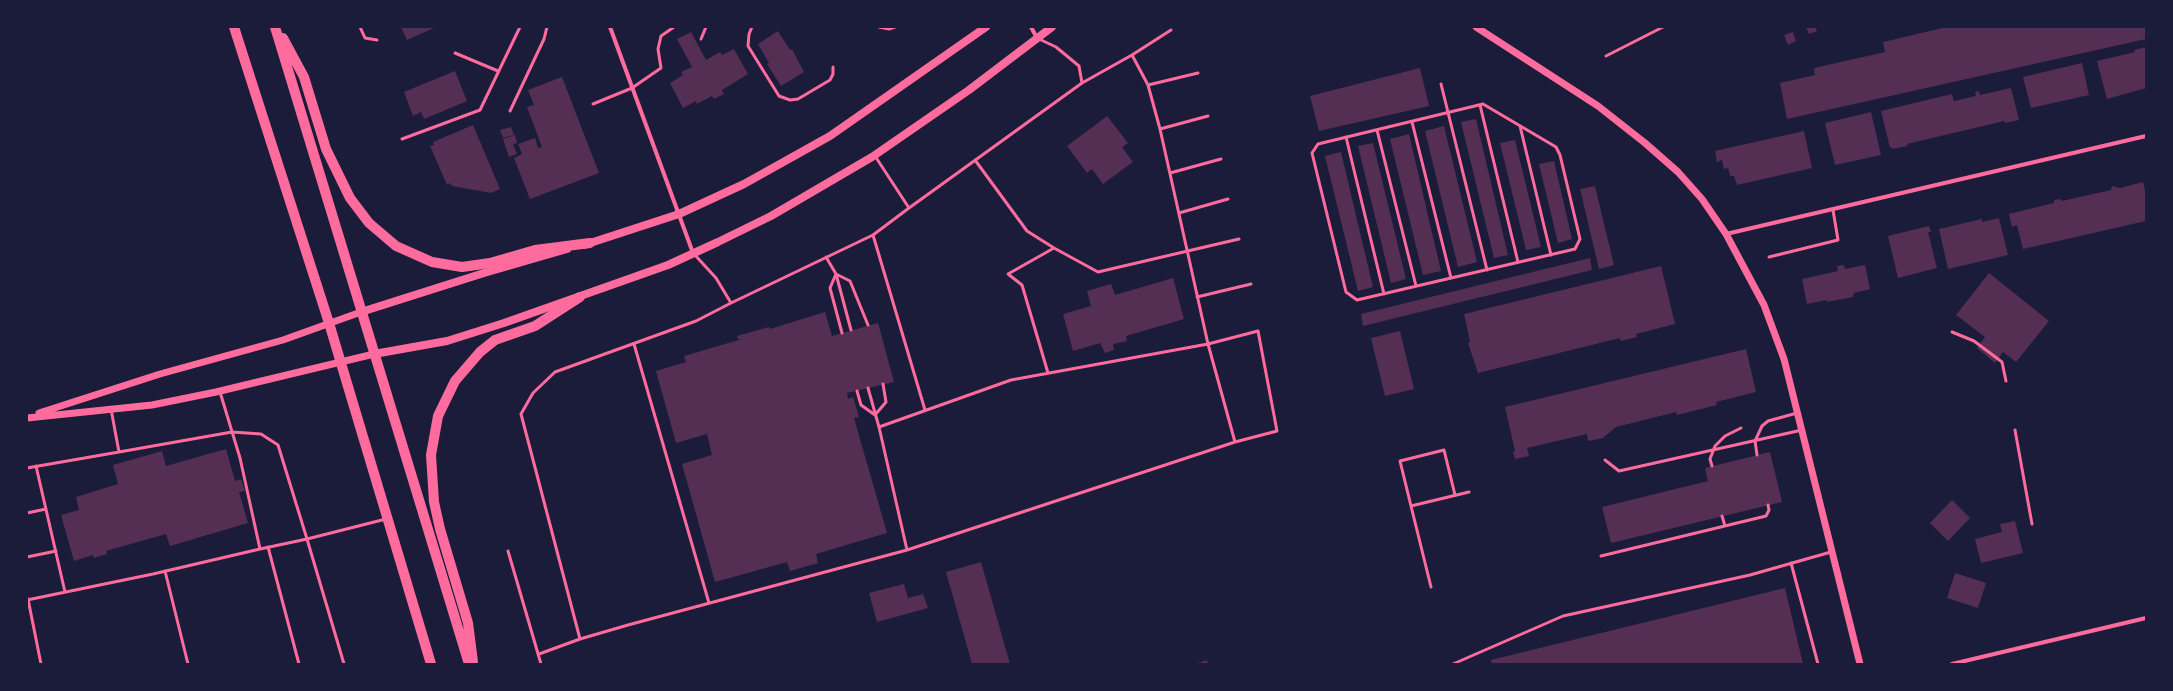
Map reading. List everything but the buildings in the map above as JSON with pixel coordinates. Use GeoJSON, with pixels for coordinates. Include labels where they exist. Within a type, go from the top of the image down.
{"type":"FeatureCollection","features":[{"type":"Feature","properties":{"kind":"main road"},"geometry":{"type":"LineString","coordinates":[[234,27],[329,323],[386,519],[431,664]]}},
{"type":"Feature","properties":{"kind":"main road"},"geometry":{"type":"LineString","coordinates":[[276,27],[304,77],[326,149],[350,198],[369,223],[396,246],[432,262],[462,267],[490,263],[535,250],[590,243]]}},
{"type":"Feature","properties":{"kind":"main road"},"geometry":{"type":"LineString","coordinates":[[276,27],[468,664]]}},
{"type":"Feature","properties":{"kind":"main road"},"geometry":{"type":"LineString","coordinates":[[361,312],[484,273],[590,243],[679,214],[744,184],[830,136],[986,27]]}},
{"type":"Feature","properties":{"kind":"main road"},"geometry":{"type":"LineString","coordinates":[[374,354],[447,341],[580,297],[668,265],[771,216],[874,156],[969,90],[1052,27]]}},
{"type":"Feature","properties":{"kind":"main road"},"geometry":{"type":"LineString","coordinates":[[473,664],[468,623],[440,529],[434,502],[431,455],[438,416],[455,381],[480,352],[495,340],[535,326],[580,297]]}},
{"type":"Feature","properties":{"kind":"street"},"geometry":{"type":"LineString","coordinates":[[610,27],[693,253]]}},
{"type":"Feature","properties":{"kind":"street"},"geometry":{"type":"LineString","coordinates":[[1031,27],[1038,38]]}},
{"type":"Feature","properties":{"kind":"street"},"geometry":{"type":"LineString","coordinates":[[1476,27],[1598,106],[1645,142],[1678,172],[1702,199],[1726,234],[1750,276],[1774,329],[1803,429],[1860,664]]}},
{"type":"Feature","properties":{"kind":"street"},"geometry":{"type":"LineString","coordinates":[[1726,234],[2146,136]]}},
{"type":"Feature","properties":{"kind":"street"},"geometry":{"type":"LineString","coordinates":[[27,418],[160,374],[283,340],[361,312]]}},
{"type":"Feature","properties":{"kind":"street"},"geometry":{"type":"LineString","coordinates":[[27,418],[152,405],[220,391],[374,354]]}},
{"type":"Feature","properties":{"kind":"street"},"geometry":{"type":"LineString","coordinates":[[1952,664],[2146,618]]}},
{"type":"Feature","properties":{"kind":"lane"},"geometry":{"type":"LineString","coordinates":[[360,27],[365,38],[377,40]]}},
{"type":"Feature","properties":{"kind":"lane"},"geometry":{"type":"LineString","coordinates":[[402,139],[480,110],[520,27]]}},
{"type":"Feature","properties":{"kind":"lane"},"geometry":{"type":"LineString","coordinates":[[510,111],[544,39],[547,27]]}},
{"type":"Feature","properties":{"kind":"lane"},"geometry":{"type":"LineString","coordinates":[[593,104],[632,88],[661,68],[658,50],[662,36],[674,27]]}},
{"type":"Feature","properties":{"kind":"lane"},"geometry":{"type":"LineString","coordinates":[[701,39],[706,27]]}},
{"type":"Feature","properties":{"kind":"lane"},"geometry":{"type":"LineString","coordinates":[[752,27],[749,34],[748,46],[779,96],[790,100],[798,99],[830,80],[833,74],[833,67]]}},
{"type":"Feature","properties":{"kind":"lane"},"geometry":{"type":"LineString","coordinates":[[879,27],[889,29],[895,27]]}},
{"type":"Feature","properties":{"kind":"lane"},"geometry":{"type":"LineString","coordinates":[[1606,56],[1663,27]]}},
{"type":"Feature","properties":{"kind":"lane"},"geometry":{"type":"LineString","coordinates":[[580,639],[521,414],[533,392],[555,372],[696,321],[873,235],[1082,83],[1132,55],[1171,30]]}},
{"type":"Feature","properties":{"kind":"lane"},"geometry":{"type":"LineString","coordinates":[[1038,38],[1056,47],[1079,66],[1082,83]]}},
{"type":"Feature","properties":{"kind":"lane"},"geometry":{"type":"LineString","coordinates":[[455,53],[498,71]]}},
{"type":"Feature","properties":{"kind":"lane"},"geometry":{"type":"LineString","coordinates":[[1132,55],[1148,85],[1160,129],[1208,344],[1235,442]]}},
{"type":"Feature","properties":{"kind":"lane"},"geometry":{"type":"LineString","coordinates":[[1148,85],[1198,73]]}},
{"type":"Feature","properties":{"kind":"lane"},"geometry":{"type":"LineString","coordinates":[[1441,84],[1487,270]]}},
{"type":"Feature","properties":{"kind":"lane"},"geometry":{"type":"LineString","coordinates":[[1483,104],[1556,147],[1560,155],[1580,239],[1575,249],[1357,300],[1346,292],[1312,153],[1318,144],[1480,105],[1483,104]]}},
{"type":"Feature","properties":{"kind":"lane"},"geometry":{"type":"LineString","coordinates":[[1480,105],[1518,262]]}},
{"type":"Feature","properties":{"kind":"lane"},"geometry":{"type":"LineString","coordinates":[[1160,129],[1208,116]]}},
{"type":"Feature","properties":{"kind":"lane"},"geometry":{"type":"LineString","coordinates":[[1412,122],[1451,278]]}},
{"type":"Feature","properties":{"kind":"lane"},"geometry":{"type":"LineString","coordinates":[[1520,126],[1551,255]]}},
{"type":"Feature","properties":{"kind":"lane"},"geometry":{"type":"LineString","coordinates":[[1376,130],[1416,286]]}},
{"type":"Feature","properties":{"kind":"lane"},"geometry":{"type":"LineString","coordinates":[[1346,137],[1384,294]]}},
{"type":"Feature","properties":{"kind":"lane"},"geometry":{"type":"LineString","coordinates":[[874,156],[909,208]]}},
{"type":"Feature","properties":{"kind":"lane"},"geometry":{"type":"LineString","coordinates":[[1170,173],[1221,159]]}},
{"type":"Feature","properties":{"kind":"lane"},"geometry":{"type":"LineString","coordinates":[[975,160],[1028,231],[1054,248],[1098,272],[1239,239]]}},
{"type":"Feature","properties":{"kind":"lane"},"geometry":{"type":"LineString","coordinates":[[1179,213],[1228,199]]}},
{"type":"Feature","properties":{"kind":"lane"},"geometry":{"type":"LineString","coordinates":[[1769,257],[1838,240],[1833,210]]}},
{"type":"Feature","properties":{"kind":"lane"},"geometry":{"type":"LineString","coordinates":[[873,235],[925,410]]}},
{"type":"Feature","properties":{"kind":"lane"},"geometry":{"type":"LineString","coordinates":[[1048,372],[1022,285],[1008,274],[1054,248]]}},
{"type":"Feature","properties":{"kind":"lane"},"geometry":{"type":"LineString","coordinates":[[693,253],[716,278],[732,303]]}},
{"type":"Feature","properties":{"kind":"lane"},"geometry":{"type":"LineString","coordinates":[[826,257],[836,274],[850,330]]}},
{"type":"Feature","properties":{"kind":"lane"},"geometry":{"type":"LineString","coordinates":[[836,274],[850,281],[868,325]]}},
{"type":"Feature","properties":{"kind":"lane"},"geometry":{"type":"LineString","coordinates":[[836,274],[830,288],[842,333]]}},
{"type":"Feature","properties":{"kind":"lane"},"geometry":{"type":"LineString","coordinates":[[1197,297],[1251,284]]}},
{"type":"Feature","properties":{"kind":"lane"},"geometry":{"type":"LineString","coordinates":[[538,654],[580,639],[907,550],[1235,442],[1277,431],[1258,331],[1208,344],[1048,372],[992,385],[879,428]]}},
{"type":"Feature","properties":{"kind":"lane"},"geometry":{"type":"LineString","coordinates":[[1952,332],[1974,340],[2002,362],[2006,381]]}},
{"type":"Feature","properties":{"kind":"lane"},"geometry":{"type":"LineString","coordinates":[[634,344],[709,603]]}},
{"type":"Feature","properties":{"kind":"lane"},"geometry":{"type":"LineString","coordinates":[[875,415],[886,402],[883,384]]}},
{"type":"Feature","properties":{"kind":"lane"},"geometry":{"type":"LineString","coordinates":[[868,388],[879,428],[907,550]]}},
{"type":"Feature","properties":{"kind":"lane"},"geometry":{"type":"LineString","coordinates":[[220,391],[240,458],[260,549]]}},
{"type":"Feature","properties":{"kind":"lane"},"geometry":{"type":"LineString","coordinates":[[857,391],[861,405],[875,415]]}},
{"type":"Feature","properties":{"kind":"lane"},"geometry":{"type":"LineString","coordinates":[[111,409],[119,452]]}},
{"type":"Feature","properties":{"kind":"lane"},"geometry":{"type":"LineString","coordinates":[[1757,455],[1755,440],[1758,432],[1768,421],[1798,413]]}},
{"type":"Feature","properties":{"kind":"lane"},"geometry":{"type":"LineString","coordinates":[[1712,466],[1710,459],[1713,450],[1719,441],[1741,428]]}},
{"type":"Feature","properties":{"kind":"lane"},"geometry":{"type":"LineString","coordinates":[[1605,460],[1619,471],[1803,429]]}},
{"type":"Feature","properties":{"kind":"lane"},"geometry":{"type":"LineString","coordinates":[[2015,430],[2032,524]]}},
{"type":"Feature","properties":{"kind":"lane"},"geometry":{"type":"LineString","coordinates":[[27,468],[232,432],[261,434],[278,445],[344,664]]}},
{"type":"Feature","properties":{"kind":"lane"},"geometry":{"type":"LineString","coordinates":[[1431,587],[1400,461],[1444,450],[1455,495]]}},
{"type":"Feature","properties":{"kind":"lane"},"geometry":{"type":"LineString","coordinates":[[36,466],[65,592]]}},
{"type":"Feature","properties":{"kind":"lane"},"geometry":{"type":"LineString","coordinates":[[1411,506],[1469,492]]}},
{"type":"Feature","properties":{"kind":"lane"},"geometry":{"type":"LineString","coordinates":[[1601,556],[1766,516],[1769,510],[1768,505]]}},
{"type":"Feature","properties":{"kind":"lane"},"geometry":{"type":"LineString","coordinates":[[27,513],[46,509]]}},
{"type":"Feature","properties":{"kind":"lane"},"geometry":{"type":"LineString","coordinates":[[1722,516],[1725,526]]}},
{"type":"Feature","properties":{"kind":"lane"},"geometry":{"type":"LineString","coordinates":[[41,664],[28,600],[268,548],[386,519]]}},
{"type":"Feature","properties":{"kind":"lane"},"geometry":{"type":"LineString","coordinates":[[268,548],[299,664]]}},
{"type":"Feature","properties":{"kind":"lane"},"geometry":{"type":"LineString","coordinates":[[27,557],[56,551]]}},
{"type":"Feature","properties":{"kind":"lane"},"geometry":{"type":"LineString","coordinates":[[508,551],[542,664]]}},
{"type":"Feature","properties":{"kind":"lane"},"geometry":{"type":"LineString","coordinates":[[1452,664],[1563,616],[1750,575],[1833,551]]}},
{"type":"Feature","properties":{"kind":"lane"},"geometry":{"type":"LineString","coordinates":[[1791,563],[1818,664]]}},
{"type":"Feature","properties":{"kind":"lane"},"geometry":{"type":"LineString","coordinates":[[165,571],[188,664]]}}]}
